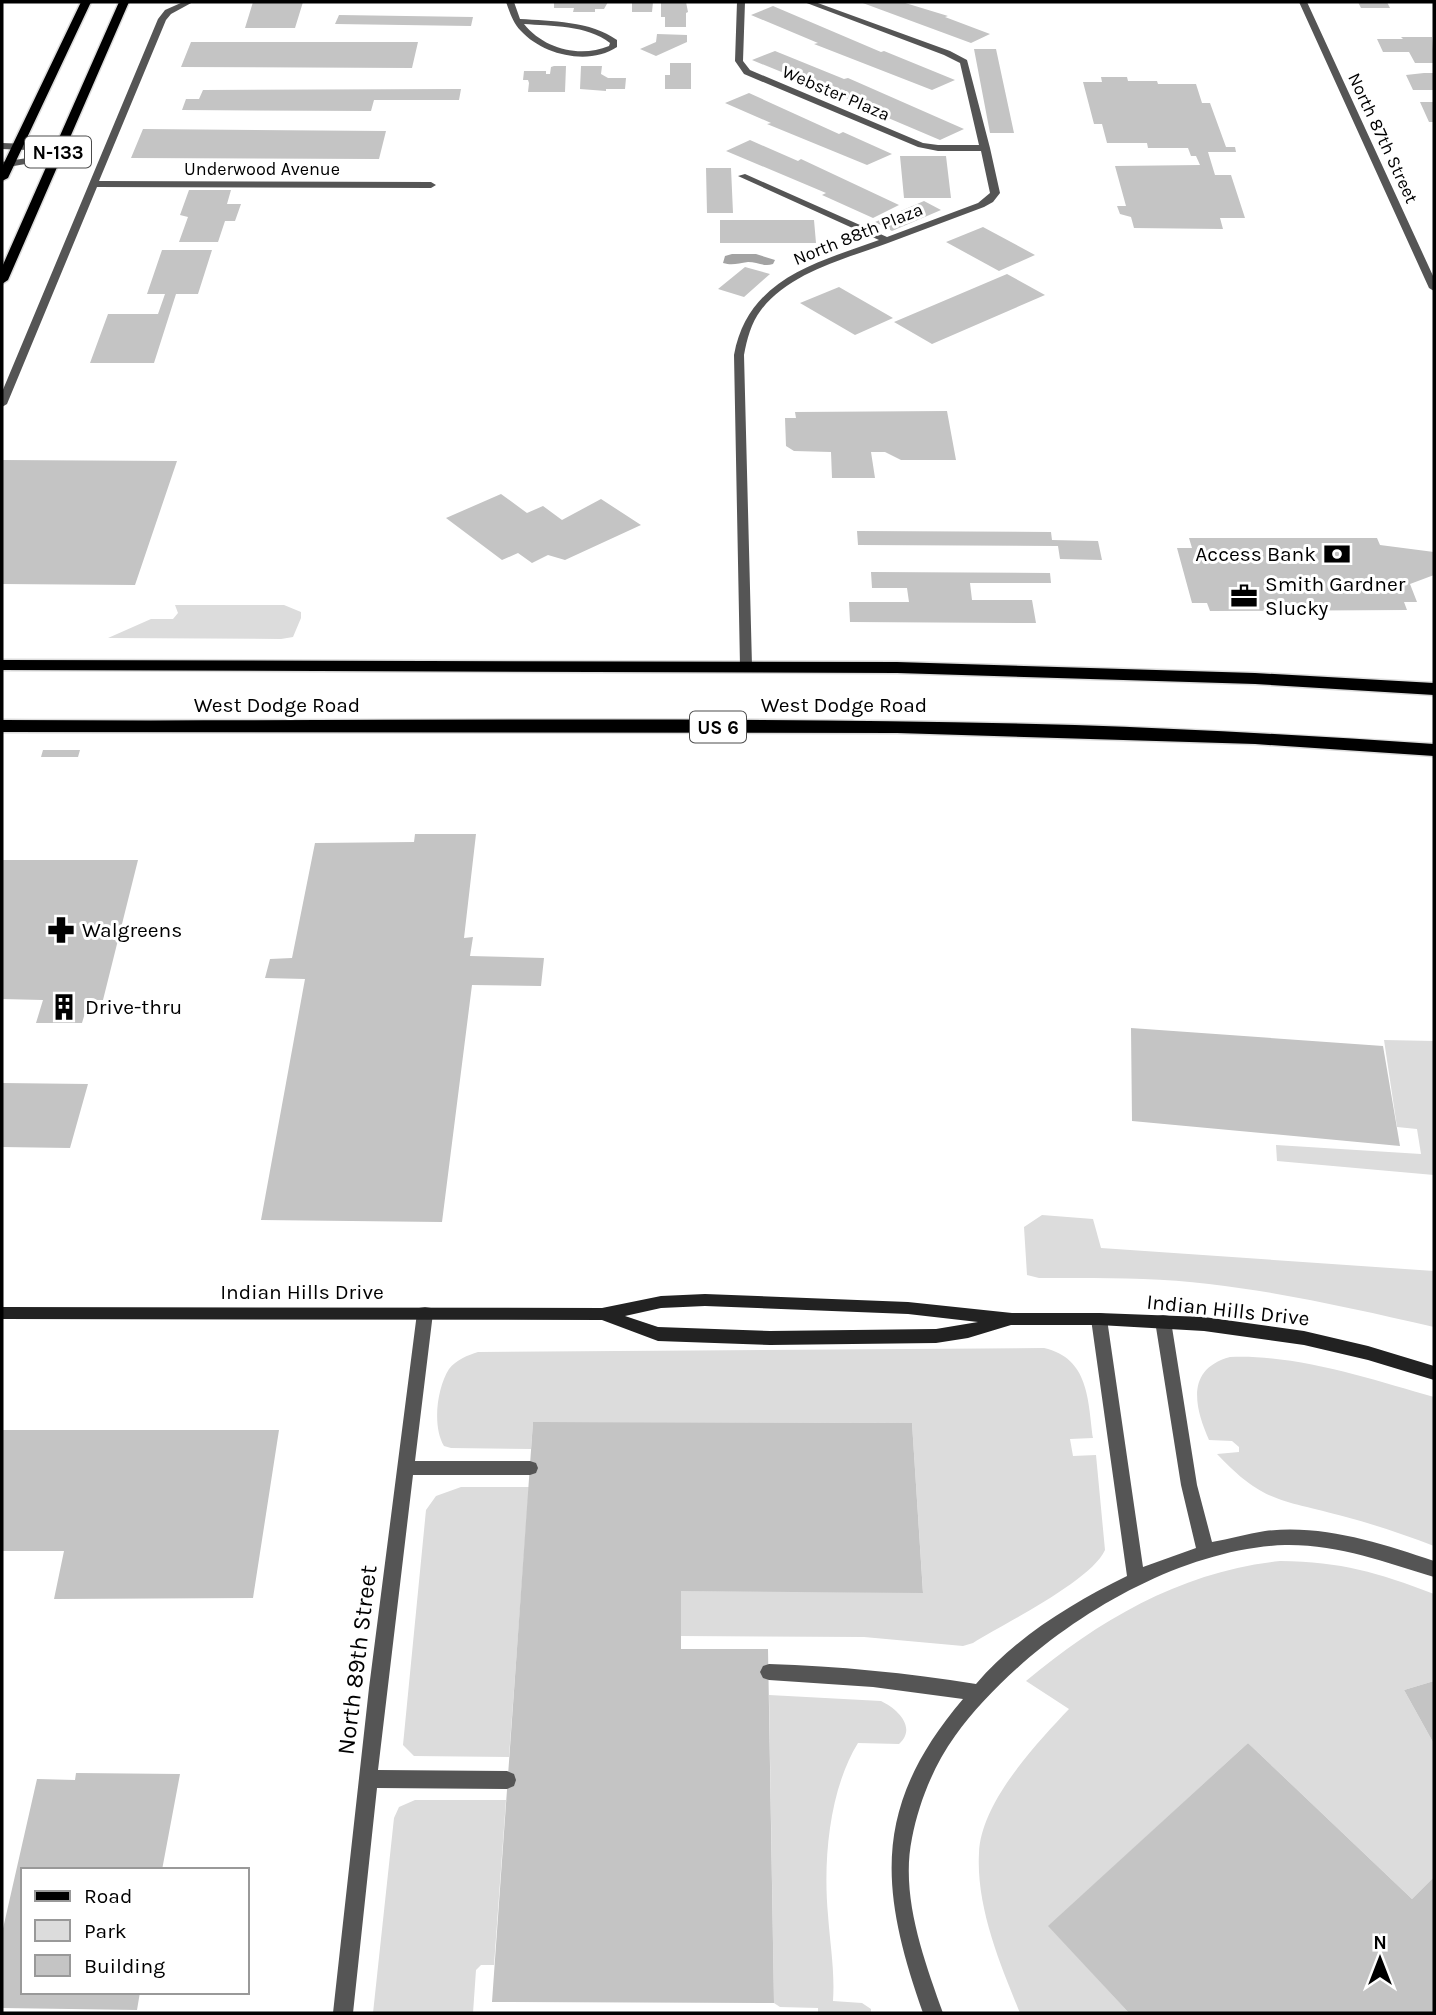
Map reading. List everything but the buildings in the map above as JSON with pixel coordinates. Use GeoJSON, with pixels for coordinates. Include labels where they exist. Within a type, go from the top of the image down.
{"type":"FeatureCollection","features":[{"type":"Feature","properties":{"kind":"highway","name":"West Dodge Road"},"geometry":{"type":"LineString","coordinates":[[2,665],[746,666],[1164,674],[1434,689]]}},
{"type":"Feature","properties":{"kind":"highway","name":"West Dodge Road"},"geometry":{"type":"LineString","coordinates":[[2,726],[976,727],[1192,735],[1434,750]]}},
{"type":"Feature","properties":{"kind":"main road","name":"N-133"},"geometry":{"type":"LineString","coordinates":[[2,178],[5,165],[18,146],[86,2]]}},
{"type":"Feature","properties":{"kind":"main road","name":"N-133"},"geometry":{"type":"LineString","coordinates":[[2,280],[124,2]]}},
{"type":"Feature","properties":{"kind":"street"},"geometry":{"type":"LineString","coordinates":[[2,404],[162,19],[168,12],[189,2]]}},
{"type":"Feature","properties":{"kind":"street"},"geometry":{"type":"LineString","coordinates":[[510,2],[520,21],[531,38],[551,48],[587,54],[613,47],[614,42],[609,36],[520,21]]}},
{"type":"Feature","properties":{"kind":"street","name":"Webster Plaza"},"geometry":{"type":"LineString","coordinates":[[741,2],[739,61],[747,72],[921,145],[938,148],[986,148]]}},
{"type":"Feature","properties":{"kind":"street","name":"North 87th Street"},"geometry":{"type":"LineString","coordinates":[[1303,2],[1421,251],[1434,288]]}},
{"type":"Feature","properties":{"kind":"street","name":"North 88th Plaza"},"geometry":{"type":"LineString","coordinates":[[746,666],[739,355],[743,336],[757,308],[787,282],[990,200],[995,189],[964,62],[947,53],[814,3]]}},
{"type":"Feature","properties":{"kind":"street"},"geometry":{"type":"LineString","coordinates":[[2,146],[18,146],[57,155]]}},
{"type":"Feature","properties":{"kind":"street"},"geometry":{"type":"LineString","coordinates":[[5,165],[57,155]]}},
{"type":"Feature","properties":{"kind":"street"},"geometry":{"type":"LineString","coordinates":[[742,176],[887,240]]}},
{"type":"Feature","properties":{"kind":"street","name":"Underwood Avenue"},"geometry":{"type":"LineString","coordinates":[[93,184],[431,184]]}},
{"type":"Feature","properties":{"kind":"street","name":"Indian Hills Drive"},"geometry":{"type":"LineString","coordinates":[[2,1313],[602,1314],[661,1301],[705,1300],[908,1308],[1012,1319],[1163,1321],[1225,1326],[1304,1338],[1368,1353],[1434,1373]]}},
{"type":"Feature","properties":{"kind":"street","name":"North 89th Street"},"geometry":{"type":"LineString","coordinates":[[343,2013],[368,1779],[425,1313]]}},
{"type":"Feature","properties":{"kind":"street","name":"Indian Hills Drive"},"geometry":{"type":"LineString","coordinates":[[602,1314],[652,1333],[667,1335],[804,1338],[945,1335],[1012,1319]]}},
{"type":"Feature","properties":{"kind":"street"},"geometry":{"type":"LineString","coordinates":[[1099,1319],[1136,1580]]}},
{"type":"Feature","properties":{"kind":"street"},"geometry":{"type":"LineString","coordinates":[[1163,1321],[1189,1485],[1205,1551]]}},
{"type":"Feature","properties":{"kind":"street"},"geometry":{"type":"LineString","coordinates":[[405,1468],[530,1468]]}},
{"type":"Feature","properties":{"kind":"street"},"geometry":{"type":"LineString","coordinates":[[933,2013],[904,1920],[900,1870],[902,1837],[912,1794],[926,1762],[948,1728],[976,1693],[1008,1664],[1061,1623],[1136,1580],[1205,1551],[1265,1539],[1326,1539],[1359,1545],[1434,1569]]}},
{"type":"Feature","properties":{"kind":"street"},"geometry":{"type":"LineString","coordinates":[[769,1672],[871,1677],[976,1693]]}},
{"type":"Feature","properties":{"kind":"street"},"geometry":{"type":"LineString","coordinates":[[368,1779],[508,1780]]}},
{"type":"Feature","properties":{"kind":"green space"},"geometry":{"type":"Polygon","coordinates":[[[175,605],[284,605],[301,612],[301,618],[293,637],[281,639],[108,638],[151,619],[173,619],[178,613],[175,605]]]}},
{"type":"Feature","properties":{"kind":"green space"},"geometry":{"type":"Polygon","coordinates":[[[1384,1040],[1434,1041],[1434,1175],[1277,1161],[1276,1145],[1421,1154],[1417,1129],[1397,1127],[1384,1040]]]}},
{"type":"Feature","properties":{"kind":"green space"},"geometry":{"type":"Polygon","coordinates":[[[1042,1215],[1093,1219],[1101,1248],[1434,1271],[1434,1327],[1294,1297],[1209,1284],[1146,1279],[1039,1278],[1027,1275],[1024,1227],[1042,1215]]]}},
{"type":"Feature","properties":{"kind":"green space"},"geometry":{"type":"Polygon","coordinates":[[[1044,1348],[1059,1353],[1070,1361],[1084,1382],[1093,1438],[1070,1439],[1073,1456],[1096,1455],[1105,1550],[1097,1562],[1066,1588],[973,1643],[963,1646],[864,1637],[681,1636],[681,1591],[923,1592],[912,1423],[533,1422],[531,1449],[451,1448],[444,1446],[438,1428],[439,1396],[449,1369],[462,1358],[478,1352],[1044,1348]]]}},
{"type":"Feature","properties":{"kind":"green space"},"geometry":{"type":"Polygon","coordinates":[[[1230,1357],[1281,1359],[1307,1364],[1434,1397],[1434,1546],[1368,1523],[1276,1498],[1262,1492],[1234,1471],[1217,1454],[1239,1452],[1239,1447],[1232,1441],[1209,1440],[1197,1402],[1197,1390],[1206,1370],[1230,1357]]]}},
{"type":"Feature","properties":{"kind":"green space"},"geometry":{"type":"Polygon","coordinates":[[[461,1487],[529,1487],[509,1757],[414,1756],[403,1745],[426,1510],[436,1496],[461,1487]]]}},
{"type":"Feature","properties":{"kind":"green space"},"geometry":{"type":"Polygon","coordinates":[[[1280,1561],[1341,1566],[1434,1594],[1434,1681],[1404,1690],[1434,1744],[1434,1877],[1412,1899],[1248,1743],[1049,1926],[1129,2013],[1020,2013],[997,1955],[985,1914],[979,1853],[989,1814],[1000,1794],[1027,1756],[1069,1709],[1026,1681],[1083,1638],[1144,1602],[1210,1575],[1244,1566],[1280,1561]]]}},
{"type":"Feature","properties":{"kind":"green space"},"geometry":{"type":"Polygon","coordinates":[[[769,1695],[881,1701],[894,1709],[906,1725],[904,1738],[899,1744],[858,1743],[840,1782],[830,1826],[827,1894],[833,2001],[862,2003],[871,2009],[871,2013],[818,2013],[818,2008],[780,2007],[774,2003],[769,1695]]]}},
{"type":"Feature","properties":{"kind":"green space"},"geometry":{"type":"Polygon","coordinates":[[[415,1800],[506,1800],[494,1965],[481,1965],[476,1970],[473,2013],[373,2013],[394,1818],[399,1807],[415,1800]]]}},
{"type":"Feature","properties":{"kind":"shaded area"},"geometry":{"type":"Polygon","coordinates":[[[756,254],[775,260],[770,265],[723,263],[725,256],[756,254]]]}},
{"type":"Feature","properties":{"kind":"place","name":"Access Bank"},"geometry":{"type":"Point","coordinates":[1337,554]}},
{"type":"Feature","properties":{"kind":"place","name":"Smith Gardner Slucky"},"geometry":{"type":"Point","coordinates":[1244,596]}},
{"type":"Feature","properties":{"kind":"place","name":"Walgreens"},"geometry":{"type":"Point","coordinates":[61,930]}},
{"type":"Feature","properties":{"kind":"place","name":"Drive-thru"},"geometry":{"type":"Point","coordinates":[64,1007]}}]}
